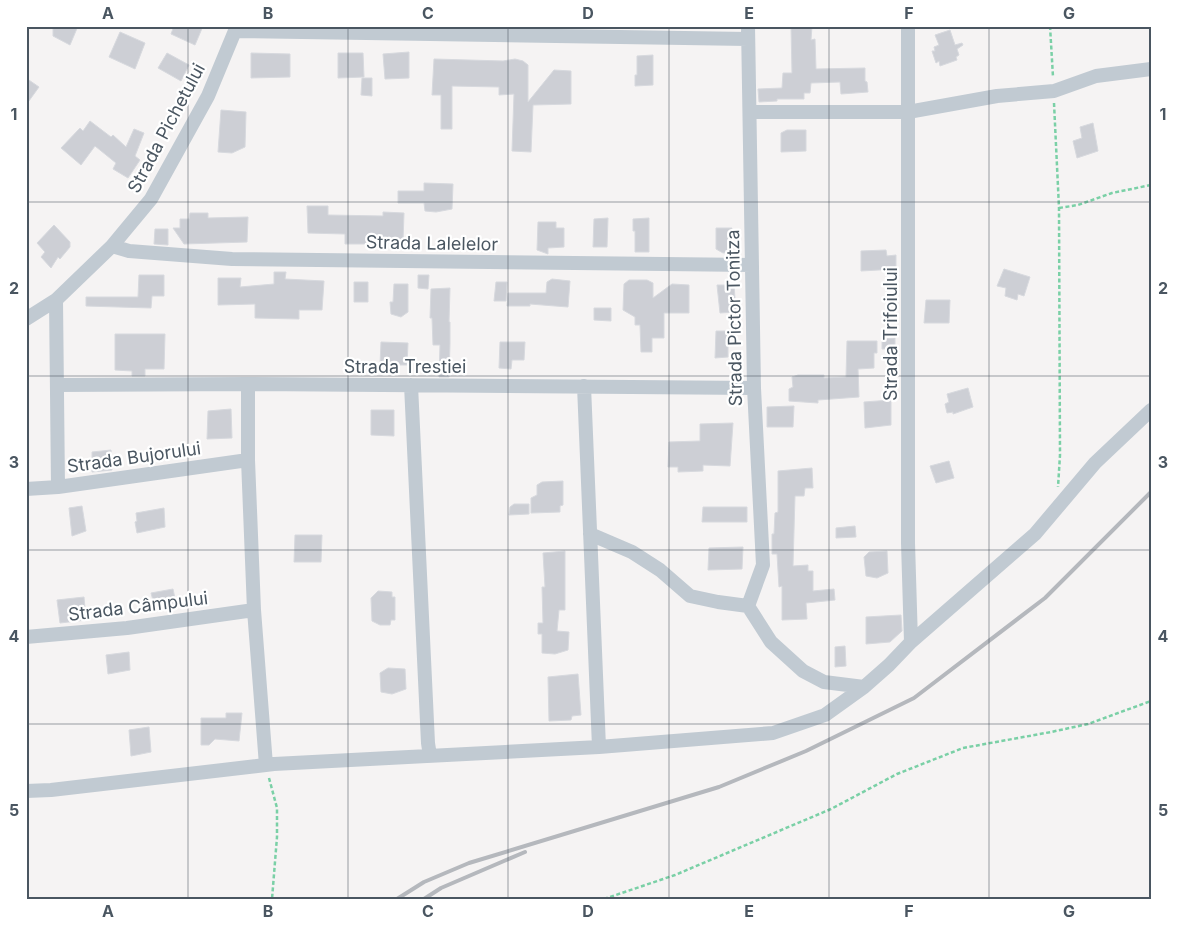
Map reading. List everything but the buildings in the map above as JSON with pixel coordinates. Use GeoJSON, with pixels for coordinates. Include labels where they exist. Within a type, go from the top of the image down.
{"type":"FeatureCollection","features":[{"type":"Feature","properties":{"kind":"street","name":"Strada Trifoiului"},"geometry":{"type":"LineString","coordinates":[[908,26],[908,543],[911,642]]}},
{"type":"Feature","properties":{"kind":"street"},"geometry":{"type":"LineString","coordinates":[[236,29],[748,32]]}},
{"type":"Feature","properties":{"kind":"street","name":"Strada Pichetului"},"geometry":{"type":"LineString","coordinates":[[26,319],[56,300],[112,246],[151,199],[208,96],[236,29]]}},
{"type":"Feature","properties":{"kind":"street","name":"Strada Pictor Tonitza"},"geometry":{"type":"LineString","coordinates":[[748,32],[754,388],[763,565],[748,606]]}},
{"type":"Feature","properties":{"kind":"street"},"geometry":{"type":"LineString","coordinates":[[750,112],[908,112],[998,96],[1054,91],[1096,76],[1151,69]]}},
{"type":"Feature","properties":{"kind":"street","name":"Strada Lalelelor"},"geometry":{"type":"LineString","coordinates":[[112,246],[129,251],[232,259],[752,265]]}},
{"type":"Feature","properties":{"kind":"street"},"geometry":{"type":"LineString","coordinates":[[56,300],[58,487]]}},
{"type":"Feature","properties":{"kind":"street"},"geometry":{"type":"LineString","coordinates":[[248,384],[248,460],[254,610],[266,765]]}},
{"type":"Feature","properties":{"kind":"street","name":"Strada Trestiei"},"geometry":{"type":"LineString","coordinates":[[57,385],[248,384],[754,388]]}},
{"type":"Feature","properties":{"kind":"street"},"geometry":{"type":"LineString","coordinates":[[411,385],[430,756]]}},
{"type":"Feature","properties":{"kind":"street"},"geometry":{"type":"LineString","coordinates":[[584,386],[599,747]]}},
{"type":"Feature","properties":{"kind":"street"},"geometry":{"type":"LineString","coordinates":[[26,791],[51,790],[266,765],[599,747],[772,733],[824,715],[864,687],[889,666],[911,642],[1035,534],[1095,463],[1151,410]]}},
{"type":"Feature","properties":{"kind":"street","name":"Strada Bujorului"},"geometry":{"type":"LineString","coordinates":[[26,489],[58,487],[248,460]]}},
{"type":"Feature","properties":{"kind":"street"},"geometry":{"type":"LineString","coordinates":[[590,534],[632,552],[660,570],[690,596],[748,606],[771,642],[803,671],[824,682],[864,687]]}},
{"type":"Feature","properties":{"kind":"street","name":"Strada Câmpului"},"geometry":{"type":"LineString","coordinates":[[26,637],[127,628],[254,610]]}},
{"type":"Feature","properties":{"kind":"path"},"geometry":{"type":"LineString","coordinates":[[1050,26],[1059,208],[1060,455],[1056,507]]}},
{"type":"Feature","properties":{"kind":"path"},"geometry":{"type":"LineString","coordinates":[[1059,208],[1112,193],[1151,185]]}},
{"type":"Feature","properties":{"kind":"path"},"geometry":{"type":"LineString","coordinates":[[604,899],[675,875],[831,810],[897,774],[963,748],[1088,724],[1151,701]]}},
{"type":"Feature","properties":{"kind":"path"},"geometry":{"type":"LineString","coordinates":[[266,765],[277,808],[277,837],[272,899]]}},
{"type":"Feature","properties":{"kind":"railway"},"geometry":{"type":"LineString","coordinates":[[397,899],[424,882],[469,863],[719,787],[806,751],[914,698],[1045,598],[1151,492]]}},
{"type":"Feature","properties":{"kind":"railway"},"geometry":{"type":"LineString","coordinates":[[424,899],[441,888],[525,852]]}}]}
